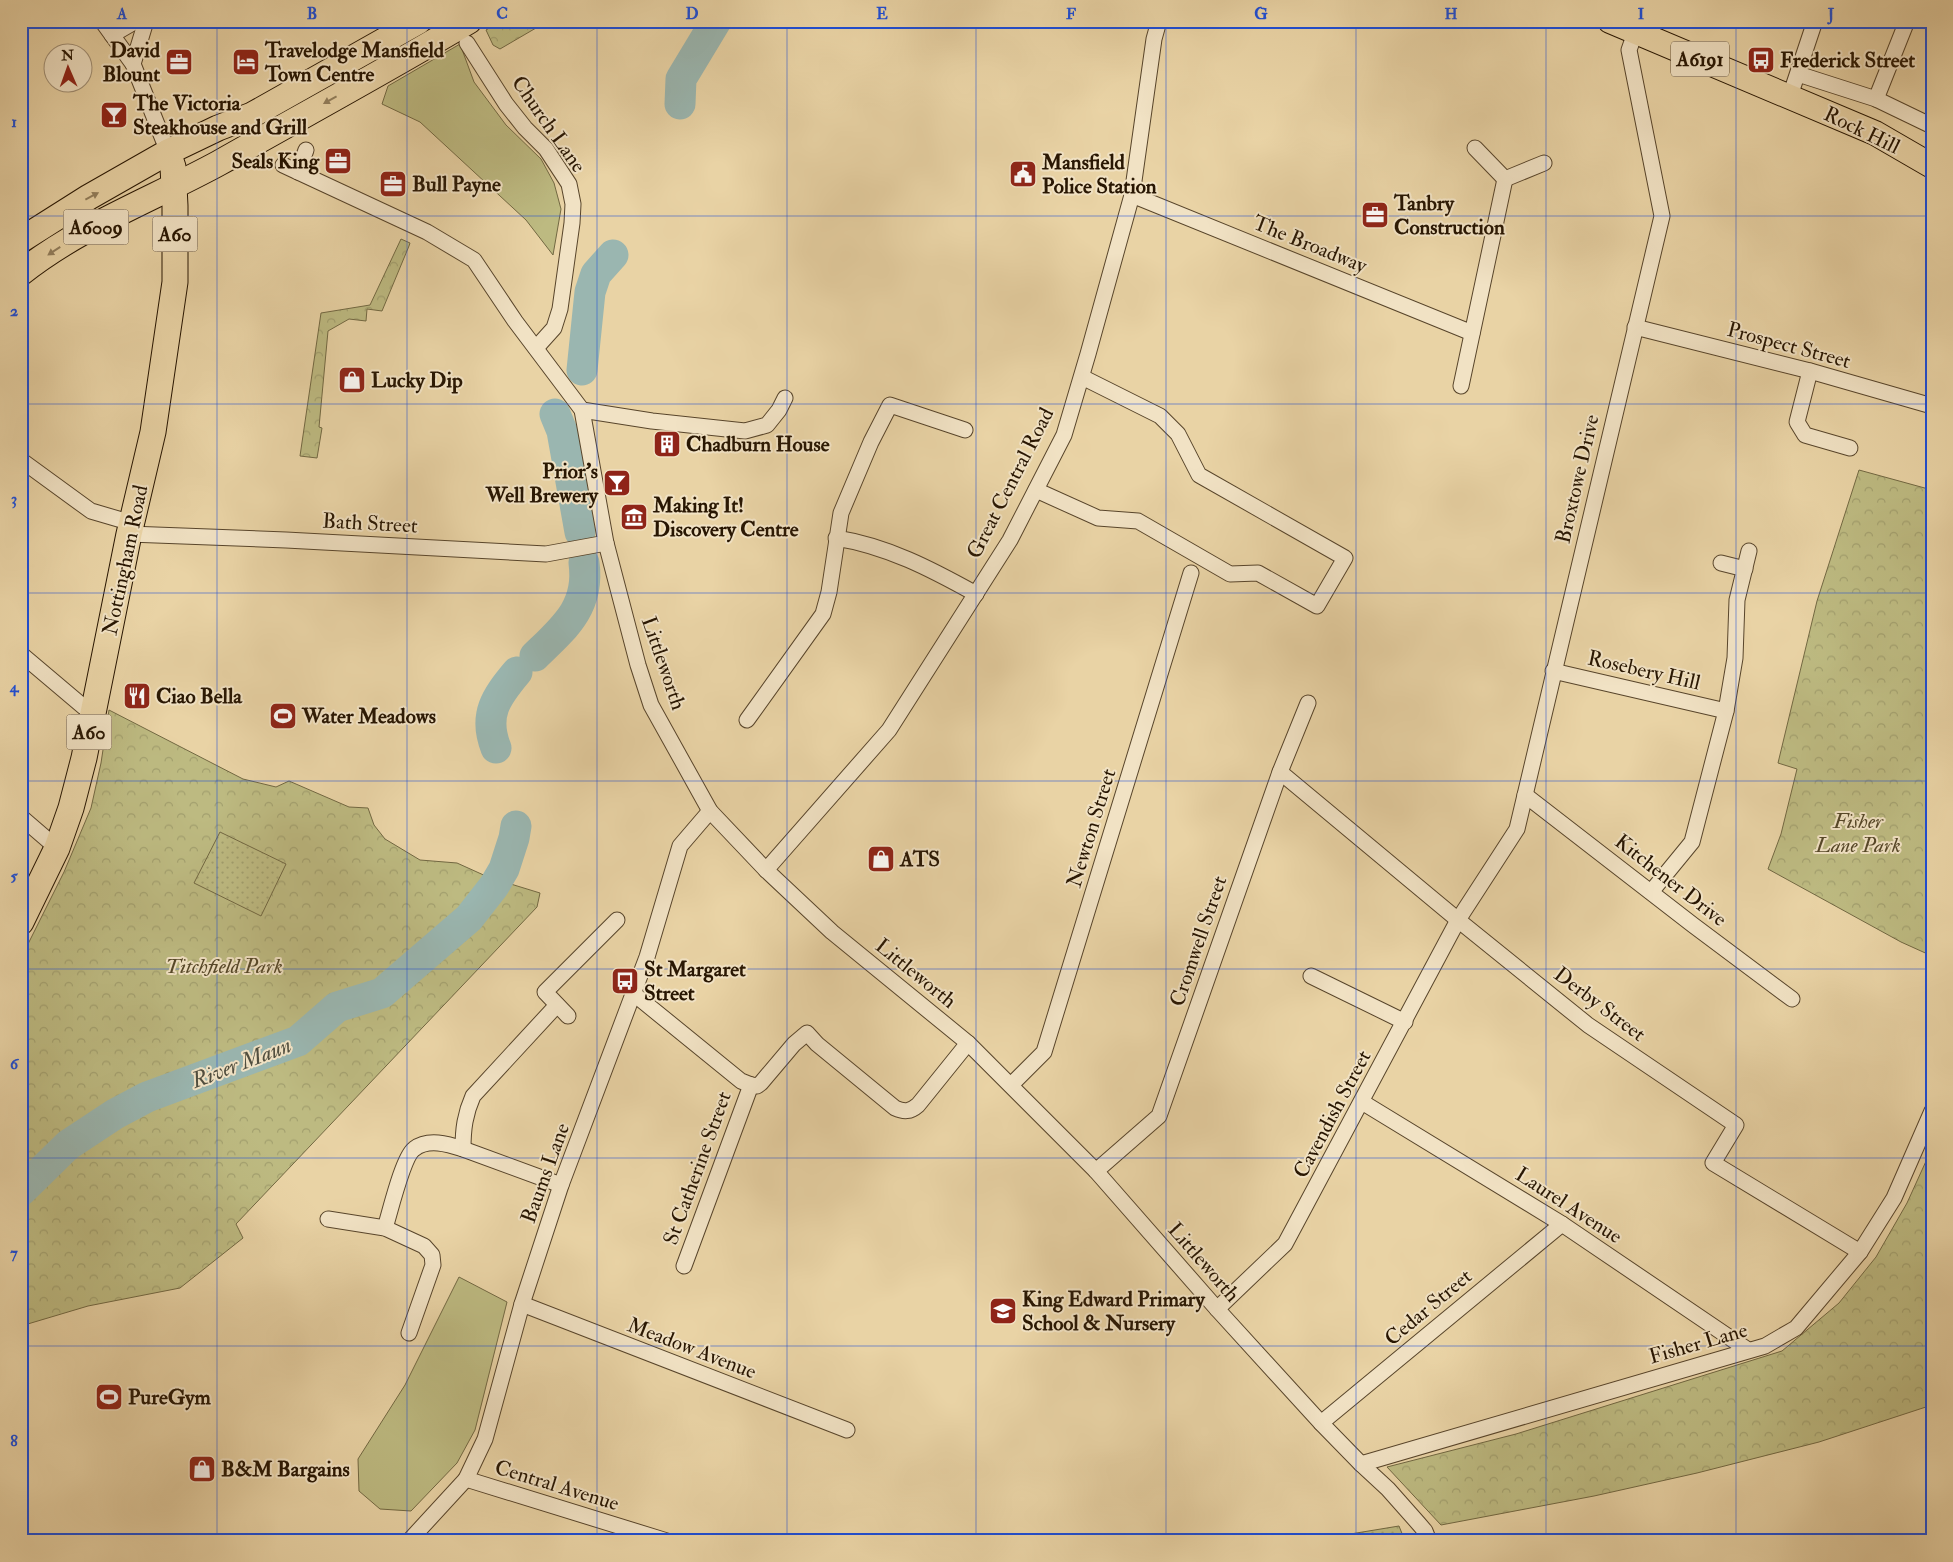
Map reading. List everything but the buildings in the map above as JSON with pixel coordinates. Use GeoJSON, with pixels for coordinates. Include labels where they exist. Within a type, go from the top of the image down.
{"type":"FeatureCollection","features":[{"type":"Feature","properties":{"kind":"highway","name":"A6009"},"geometry":{"type":"LineString","coordinates":[[21,240],[89,197],[168,152],[218,128],[252,115],[419,21]]}},
{"type":"Feature","properties":{"kind":"highway","name":"A6009"},"geometry":{"type":"LineString","coordinates":[[21,273],[121,212],[174,186],[415,54],[468,32]]}},
{"type":"Feature","properties":{"kind":"highway","name":"Nottingham Road"},"geometry":{"type":"LineString","coordinates":[[21,922],[57,848],[73,799],[153,432],[175,282],[174,186],[168,152]]}},
{"type":"Feature","properties":{"kind":"main road","name":"A6191"},"geometry":{"type":"LineString","coordinates":[[1610,21],[1635,33],[1794,85]]}},
{"type":"Feature","properties":{"kind":"main road","name":"Rock Hill"},"geometry":{"type":"LineString","coordinates":[[1794,85],[1932,166]]}},
{"type":"Feature","properties":{"kind":"street"},"geometry":{"type":"LineString","coordinates":[[102,21],[133,64],[168,152]]}},
{"type":"Feature","properties":{"kind":"street"},"geometry":{"type":"LineString","coordinates":[[112,35],[136,21]]}},
{"type":"Feature","properties":{"kind":"street"},"geometry":{"type":"LineString","coordinates":[[133,64],[146,21]]}},
{"type":"Feature","properties":{"kind":"street","name":"Great Central Road"},"geometry":{"type":"LineString","coordinates":[[766,870],[889,730],[1010,540],[1064,435],[1082,377],[1132,195],[1154,39],[1159,21]]}},
{"type":"Feature","properties":{"kind":"street"},"geometry":{"type":"LineString","coordinates":[[1815,21],[1794,85],[1876,100],[1932,126]]}},
{"type":"Feature","properties":{"kind":"street"},"geometry":{"type":"LineString","coordinates":[[1876,100],[1907,21]]}},
{"type":"Feature","properties":{"kind":"street","name":"Church Lane"},"geometry":{"type":"LineString","coordinates":[[468,32],[506,104],[525,128],[546,149],[569,184],[573,204],[572,223],[560,309],[554,328],[536,348]]}},
{"type":"Feature","properties":{"kind":"street","name":"Broxtowe Drive"},"geometry":{"type":"LineString","coordinates":[[1458,920],[1517,829],[1662,216],[1629,50],[1635,33]]}},
{"type":"Feature","properties":{"kind":"street"},"geometry":{"type":"LineString","coordinates":[[1474,148],[1506,178]]}},
{"type":"Feature","properties":{"kind":"street"},"geometry":{"type":"LineString","coordinates":[[298,172],[306,150]]}},
{"type":"Feature","properties":{"kind":"street"},"geometry":{"type":"LineString","coordinates":[[1506,178],[1544,164]]}},
{"type":"Feature","properties":{"kind":"street","name":"Littleworth"},"geometry":{"type":"LineString","coordinates":[[283,165],[427,232],[474,260],[515,321],[582,410],[606,543],[638,665],[651,705],[710,811],[766,870],[832,932],[968,1043],[1096,1171],[1217,1309],[1321,1423],[1388,1489],[1425,1531],[1429,1541]]}},
{"type":"Feature","properties":{"kind":"street"},"geometry":{"type":"LineString","coordinates":[[1461,386],[1506,178]]}},
{"type":"Feature","properties":{"kind":"street","name":"The Broadway"},"geometry":{"type":"LineString","coordinates":[[1132,195],[1472,333]]}},
{"type":"Feature","properties":{"kind":"street","name":"Prospect Street"},"geometry":{"type":"LineString","coordinates":[[1635,327],[1810,371],[1932,406]]}},
{"type":"Feature","properties":{"kind":"street"},"geometry":{"type":"LineString","coordinates":[[1810,371],[1797,422],[1805,435],[1850,448]]}},
{"type":"Feature","properties":{"kind":"street"},"geometry":{"type":"LineString","coordinates":[[1036,490],[1098,518],[1138,521],[1230,574],[1258,573],[1317,606],[1345,558],[1199,475],[1178,434],[1160,416],[1082,377]]}},
{"type":"Feature","properties":{"kind":"street"},"geometry":{"type":"LineString","coordinates":[[582,410],[652,421],[745,431],[767,425],[779,410],[785,398]]}},
{"type":"Feature","properties":{"kind":"street"},"geometry":{"type":"LineString","coordinates":[[747,720],[823,614],[829,592],[841,513],[856,476],[890,405],[964,430]]}},
{"type":"Feature","properties":{"kind":"street","name":"Bath Street"},"geometry":{"type":"LineString","coordinates":[[21,460],[91,511],[131,529],[286,540],[546,554],[606,543]]}},
{"type":"Feature","properties":{"kind":"street"},"geometry":{"type":"LineString","coordinates":[[836,538],[871,545],[896,554],[945,576],[976,594]]}},
{"type":"Feature","properties":{"kind":"street"},"geometry":{"type":"LineString","coordinates":[[1651,892],[1692,842],[1726,711],[1735,658],[1737,600],[1749,550]]}},
{"type":"Feature","properties":{"kind":"street"},"geometry":{"type":"LineString","coordinates":[[1722,564],[1744,569]]}},
{"type":"Feature","properties":{"kind":"street","name":"Newton Street"},"geometry":{"type":"LineString","coordinates":[[1011,1085],[1044,1052],[1191,573]]}},
{"type":"Feature","properties":{"kind":"street"},"geometry":{"type":"LineString","coordinates":[[21,654],[92,714]]}},
{"type":"Feature","properties":{"kind":"street","name":"Rosebery Hill"},"geometry":{"type":"LineString","coordinates":[[1553,671],[1726,711]]}},
{"type":"Feature","properties":{"kind":"street","name":"Cromwell Street"},"geometry":{"type":"LineString","coordinates":[[1096,1171],[1159,1116],[1280,772],[1308,703]]}},
{"type":"Feature","properties":{"kind":"street","name":"Derby Street"},"geometry":{"type":"LineString","coordinates":[[1280,772],[1588,1025],[1736,1125],[1713,1162],[1860,1252]]}},
{"type":"Feature","properties":{"kind":"street","name":"Kitchener Drive"},"geometry":{"type":"LineString","coordinates":[[1525,794],[1792,998]]}},
{"type":"Feature","properties":{"kind":"street","name":"Baums Lane"},"geometry":{"type":"LineString","coordinates":[[409,1541],[466,1479],[485,1439],[522,1304],[562,1186],[648,957],[680,846],[710,811]]}},
{"type":"Feature","properties":{"kind":"street"},"geometry":{"type":"LineString","coordinates":[[21,817],[57,848]]}},
{"type":"Feature","properties":{"kind":"street"},"geometry":{"type":"LineString","coordinates":[[462,1148],[463,1126],[473,1096],[563,1010],[544,992],[617,920]]}},
{"type":"Feature","properties":{"kind":"street","name":"Cavendish Street"},"geometry":{"type":"LineString","coordinates":[[1217,1309],[1285,1244],[1458,920]]}},
{"type":"Feature","properties":{"kind":"street"},"geometry":{"type":"LineString","coordinates":[[1311,976],[1405,1022]]}},
{"type":"Feature","properties":{"kind":"street"},"geometry":{"type":"LineString","coordinates":[[634,994],[741,1081],[751,1086],[761,1083],[794,1044],[807,1033],[817,1044],[895,1108],[903,1112],[912,1111],[918,1105],[968,1043]]}},
{"type":"Feature","properties":{"kind":"street","name":"St Catherine Street"},"geometry":{"type":"LineString","coordinates":[[684,1266],[751,1086]]}},
{"type":"Feature","properties":{"kind":"street","name":"Laurel Avenue"},"geometry":{"type":"LineString","coordinates":[[1362,1102],[1562,1224],[1748,1350]]}},
{"type":"Feature","properties":{"kind":"street","name":"Fisher Lane"},"geometry":{"type":"LineString","coordinates":[[1361,1464],[1765,1346],[1796,1328],[1860,1252],[1894,1198],[1932,1111]]}},
{"type":"Feature","properties":{"kind":"street"},"geometry":{"type":"LineString","coordinates":[[385,1228],[406,1161],[414,1149],[427,1144],[442,1142],[462,1148],[562,1186]]}},
{"type":"Feature","properties":{"kind":"street"},"geometry":{"type":"LineString","coordinates":[[328,1219],[385,1228],[424,1246],[432,1255],[433,1265],[409,1333]]}},
{"type":"Feature","properties":{"kind":"street","name":"Cedar Street"},"geometry":{"type":"LineString","coordinates":[[1321,1423],[1562,1224]]}},
{"type":"Feature","properties":{"kind":"street","name":"Meadow Avenue"},"geometry":{"type":"LineString","coordinates":[[522,1304],[847,1430]]}},
{"type":"Feature","properties":{"kind":"street","name":"Central Avenue"},"geometry":{"type":"LineString","coordinates":[[466,1479],[634,1536],[667,1541]]}},
{"type":"Feature","properties":{"kind":"green space"},"geometry":{"type":"Polygon","coordinates":[[[501,21],[548,21],[500,49],[493,45],[486,30],[501,21]]]}},
{"type":"Feature","properties":{"kind":"green space"},"geometry":{"type":"Polygon","coordinates":[[[647,21],[727,21],[720,32],[647,21]]]}},
{"type":"Feature","properties":{"kind":"green space"},"geometry":{"type":"Polygon","coordinates":[[[460,44],[474,82],[506,125],[541,159],[554,183],[561,209],[553,255],[526,220],[420,122],[382,104],[388,86],[460,44]]]}},
{"type":"Feature","properties":{"kind":"green space"},"geometry":{"type":"Polygon","coordinates":[[[401,239],[410,243],[382,311],[367,309],[366,321],[349,319],[328,331],[319,427],[322,428],[317,458],[300,456],[321,313],[370,305],[401,239]]]}},
{"type":"Feature","properties":{"kind":"green space","name":"Fisher Lane Park"},"geometry":{"type":"Polygon","coordinates":[[[1859,470],[1932,490],[1932,956],[1901,942],[1768,869],[1781,834],[1797,769],[1778,763],[1817,601],[1859,470]]]}},
{"type":"Feature","properties":{"kind":"green space","name":"Titchfield Park"},"geometry":{"type":"Polygon","coordinates":[[[109,710],[243,779],[276,787],[289,781],[349,807],[368,808],[374,825],[385,839],[420,860],[457,863],[488,877],[540,893],[537,907],[236,1224],[243,1238],[180,1288],[88,1306],[21,1326],[21,958],[64,872],[91,808],[101,763],[109,710]]]}},
{"type":"Feature","properties":{"kind":"green space"},"geometry":{"type":"Polygon","coordinates":[[[220,832],[286,864],[261,916],[194,883],[220,832]]]}},
{"type":"Feature","properties":{"kind":"green space"},"geometry":{"type":"Polygon","coordinates":[[[1932,1148],[1932,1405],[1819,1442],[1697,1473],[1594,1496],[1441,1525],[1387,1467],[1516,1434],[1782,1351],[1839,1303],[1876,1257],[1907,1203],[1932,1148]]]}},
{"type":"Feature","properties":{"kind":"green space"},"geometry":{"type":"Polygon","coordinates":[[[459,1277],[507,1302],[475,1430],[457,1463],[411,1511],[380,1509],[359,1491],[358,1459],[405,1385],[459,1277]]]}},
{"type":"Feature","properties":{"kind":"green space"},"geometry":{"type":"Polygon","coordinates":[[[1399,1526],[1405,1541],[1310,1541],[1320,1539],[1399,1526]]]}},
{"type":"Feature","properties":{"kind":"waterway","name":"River Maun"},"geometry":{"type":"LineString","coordinates":[[680,104],[681,79],[716,21]]}},
{"type":"Feature","properties":{"kind":"waterway","name":"River Maun"},"geometry":{"type":"LineString","coordinates":[[582,370],[590,292],[596,274],[613,255]]}},
{"type":"Feature","properties":{"kind":"waterway","name":"River Maun"},"geometry":{"type":"LineString","coordinates":[[555,414],[562,431],[580,532]]}},
{"type":"Feature","properties":{"kind":"waterway","name":"River Maun"},"geometry":{"type":"LineString","coordinates":[[535,656],[573,616],[583,592],[585,578],[584,563]]}},
{"type":"Feature","properties":{"kind":"waterway","name":"River Maun"},"geometry":{"type":"LineString","coordinates":[[496,748],[492,736],[491,716],[498,698],[517,672]]}},
{"type":"Feature","properties":{"kind":"waterway","name":"River Maun"},"geometry":{"type":"LineString","coordinates":[[21,1191],[68,1145],[115,1114],[147,1097],[298,1041],[337,1007],[382,993],[469,918],[494,886],[504,869],[516,826]]}},
{"type":"Feature","properties":{"kind":"place","name":"Frederick Street"},"geometry":{"type":"Point","coordinates":[1761,60]}},
{"type":"Feature","properties":{"kind":"place","name":"David Blount"},"geometry":{"type":"Point","coordinates":[179,62]}},
{"type":"Feature","properties":{"kind":"place","name":"Travelodge Mansfield Town Centre"},"geometry":{"type":"Point","coordinates":[246,62]}},
{"type":"Feature","properties":{"kind":"place","name":"The Victoria Steakhouse and Grill"},"geometry":{"type":"Point","coordinates":[114,115]}},
{"type":"Feature","properties":{"kind":"place","name":"Seals King"},"geometry":{"type":"Point","coordinates":[338,161]}},
{"type":"Feature","properties":{"kind":"place","name":"Mansfield Police Station"},"geometry":{"type":"Point","coordinates":[1023,174]}},
{"type":"Feature","properties":{"kind":"place","name":"Bull Payne"},"geometry":{"type":"Point","coordinates":[393,184]}},
{"type":"Feature","properties":{"kind":"place","name":"Tanbry Construction"},"geometry":{"type":"Point","coordinates":[1375,215]}},
{"type":"Feature","properties":{"kind":"place","name":"Lucky Dip"},"geometry":{"type":"Point","coordinates":[352,380]}},
{"type":"Feature","properties":{"kind":"place","name":"Chadburn House"},"geometry":{"type":"Point","coordinates":[667,444]}},
{"type":"Feature","properties":{"kind":"place","name":"Prior's Well Brewery"},"geometry":{"type":"Point","coordinates":[617,483]}},
{"type":"Feature","properties":{"kind":"place","name":"Making It! Discovery Centre"},"geometry":{"type":"Point","coordinates":[634,517]}},
{"type":"Feature","properties":{"kind":"place","name":"Ciao Bella"},"geometry":{"type":"Point","coordinates":[137,696]}},
{"type":"Feature","properties":{"kind":"place","name":"Water Meadows"},"geometry":{"type":"Point","coordinates":[283,716]}},
{"type":"Feature","properties":{"kind":"place","name":"ATS"},"geometry":{"type":"Point","coordinates":[881,859]}},
{"type":"Feature","properties":{"kind":"place","name":"St Margaret Street"},"geometry":{"type":"Point","coordinates":[625,981]}},
{"type":"Feature","properties":{"kind":"place","name":"King Edward Primary School & Nursery"},"geometry":{"type":"Point","coordinates":[1003,1311]}},
{"type":"Feature","properties":{"kind":"place","name":"PureGym"},"geometry":{"type":"Point","coordinates":[109,1397]}},
{"type":"Feature","properties":{"kind":"place","name":"B&M Bargains"},"geometry":{"type":"Point","coordinates":[202,1469]}}]}
